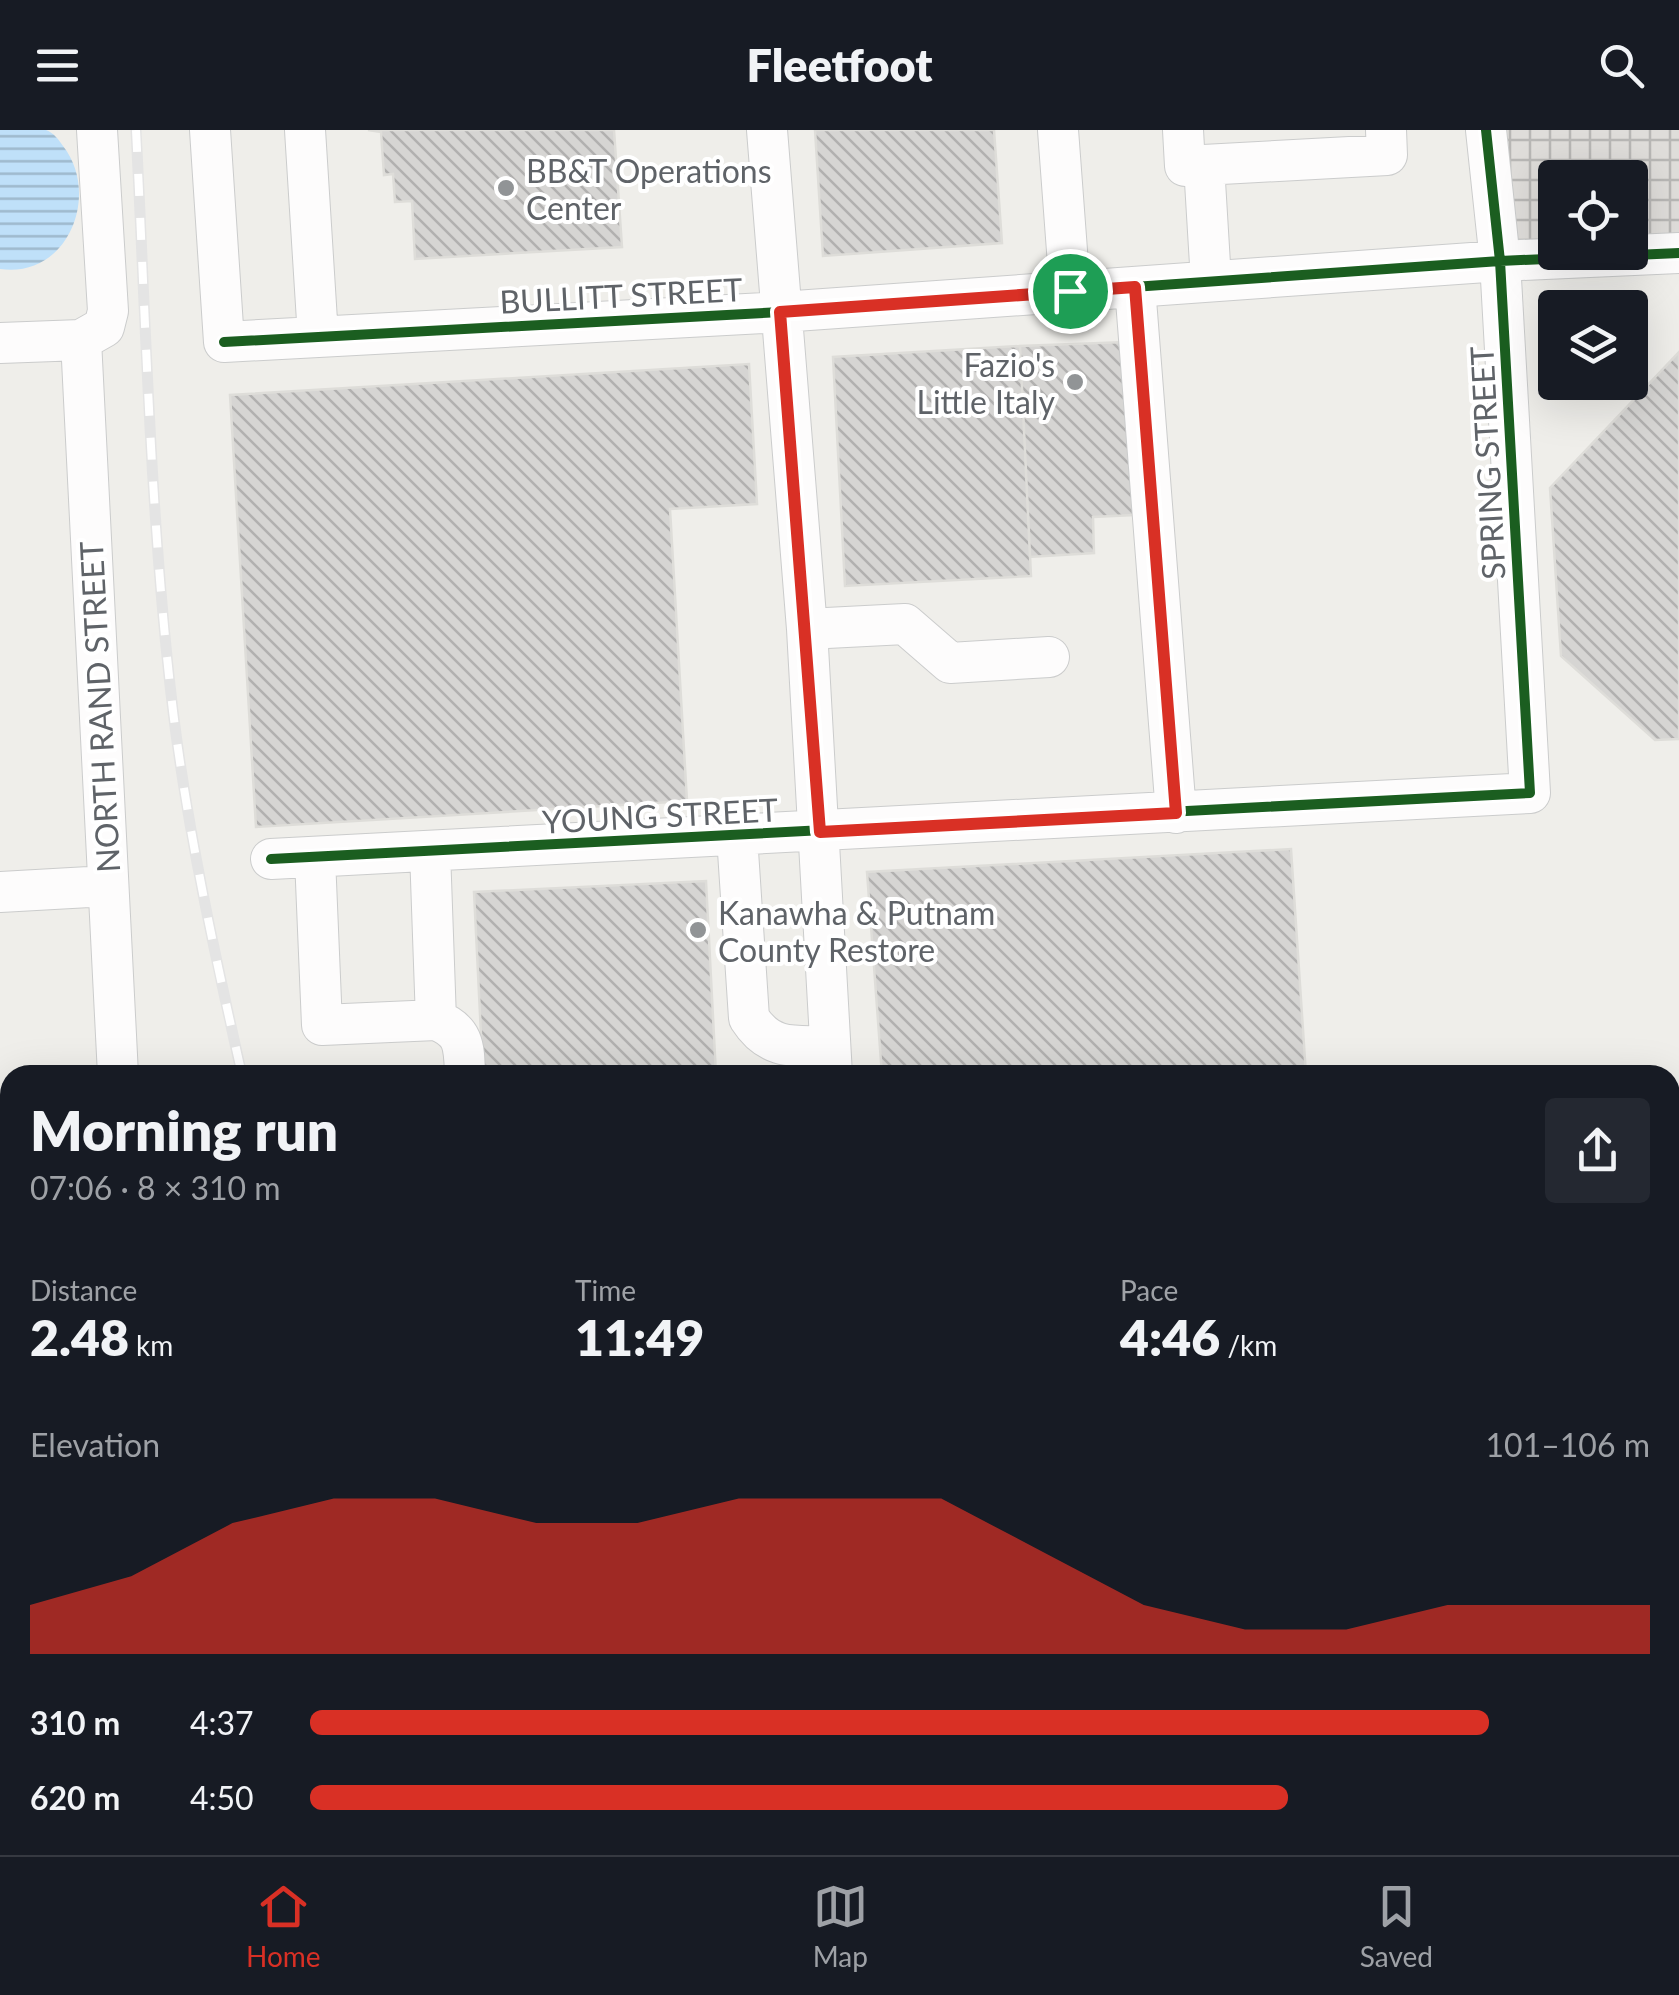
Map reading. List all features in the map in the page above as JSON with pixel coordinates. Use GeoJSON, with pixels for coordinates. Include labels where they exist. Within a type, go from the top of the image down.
{"type":"FeatureCollection","features":[{"type":"Feature","properties":{"kind":"street"},"geometry":{"type":"LineString","coordinates":[[0,343],[81,340],[104,327],[108,311],[97,130]]}},
{"type":"Feature","properties":{"kind":"street","name":"BULLITT STREET"},"geometry":{"type":"LineString","coordinates":[[210,130],[224,342],[780,312],[1500,260],[1679,252]]}},
{"type":"Feature","properties":{"kind":"street"},"geometry":{"type":"LineString","coordinates":[[305,130],[318,336]]}},
{"type":"Feature","properties":{"kind":"street"},"geometry":{"type":"LineString","coordinates":[[737,836],[749,1018],[760,1036],[778,1046],[831,1061],[807,629],[767,130]]}},
{"type":"Feature","properties":{"kind":"street"},"geometry":{"type":"LineString","coordinates":[[1058,130],[1070,291]]}},
{"type":"Feature","properties":{"kind":"street"},"geometry":{"type":"LineString","coordinates":[[1183,130],[1185,166],[1387,155],[1386,130]]}},
{"type":"Feature","properties":{"kind":"street","name":"SPRING STREET"},"geometry":{"type":"LineString","coordinates":[[1486,130],[1500,260],[1530,793]]}},
{"type":"Feature","properties":{"kind":"street"},"geometry":{"type":"LineString","coordinates":[[1204,165],[1211,281]]}},
{"type":"Feature","properties":{"kind":"street"},"geometry":{"type":"LineString","coordinates":[[1135,287],[1176,813]]}},
{"type":"Feature","properties":{"kind":"street","name":"NORTH RAND STREET"},"geometry":{"type":"LineString","coordinates":[[81,340],[117,1065]]}},
{"type":"Feature","properties":{"kind":"street"},"geometry":{"type":"LineString","coordinates":[[807,629],[905,624],[950,663],[1050,657]]}},
{"type":"Feature","properties":{"kind":"street","name":"YOUNG STREET"},"geometry":{"type":"LineString","coordinates":[[271,860],[1530,793]]}},
{"type":"Feature","properties":{"kind":"street"},"geometry":{"type":"LineString","coordinates":[[430,851],[436,1020]]}},
{"type":"Feature","properties":{"kind":"street"},"geometry":{"type":"LineString","coordinates":[[316,858],[322,1024],[436,1020],[454,1027],[464,1041],[465,1065]]}},
{"type":"Feature","properties":{"kind":"street"},"geometry":{"type":"LineString","coordinates":[[0,892],[107,886]]}},
{"type":"Feature","properties":{"kind":"shaded area"},"geometry":{"type":"Polygon","coordinates":[[[1495,130],[1679,130],[1679,253],[1648,254],[1648,160],[1538,160],[1538,259],[1500,261],[1495,130]]]}},
{"type":"Feature","properties":{"kind":"water"},"geometry":{"type":"Polygon","coordinates":[[[0,130],[51,133],[74,165],[79,187],[78,209],[60,247],[44,261],[24,269],[0,269],[0,130]]]}},
{"type":"Feature","properties":{"kind":"building","name":"BB&T Operations Center"},"geometry":{"type":"Polygon","coordinates":[[[368,130],[614,130],[622,247],[415,259],[412,201],[395,202],[393,174],[384,175],[381,132],[368,130]]]}},
{"type":"Feature","properties":{"kind":"building"},"geometry":{"type":"Polygon","coordinates":[[[815,130],[994,130],[1002,243],[823,256],[815,130]]]}},
{"type":"Feature","properties":{"kind":"building"},"geometry":{"type":"Polygon","coordinates":[[[1126,342],[1134,515],[1093,517],[1094,553],[1030,557],[1020,346],[1126,342]]]}},
{"type":"Feature","properties":{"kind":"building"},"geometry":{"type":"Polygon","coordinates":[[[1020,346],[1031,576],[845,586],[833,357],[1020,346]]]}},
{"type":"Feature","properties":{"kind":"building"},"geometry":{"type":"Polygon","coordinates":[[[1679,352],[1679,739],[1655,740],[1561,656],[1550,488],[1633,400],[1648,400],[1648,385],[1679,352]]]}},
{"type":"Feature","properties":{"kind":"building"},"geometry":{"type":"Polygon","coordinates":[[[749,364],[757,504],[670,509],[687,801],[256,827],[230,395],[749,364]]]}},
{"type":"Feature","properties":{"kind":"building"},"geometry":{"type":"Polygon","coordinates":[[[1291,849],[1305,1065],[881,1065],[867,872],[1291,849]]]}},
{"type":"Feature","properties":{"kind":"building"},"geometry":{"type":"Polygon","coordinates":[[[706,881],[715,1065],[483,1065],[474,892],[706,881]]]}},
{"type":"Feature","properties":{"kind":"railway"},"geometry":{"type":"LineString","coordinates":[[136,130],[165,639],[194,848],[240,1065]]}},
{"type":"Feature","properties":{"kind":"cycle path"},"geometry":{"type":"LineString","coordinates":[[271,859],[1530,793],[1500,261],[1486,130]]}},
{"type":"Feature","properties":{"kind":"cycle path"},"geometry":{"type":"LineString","coordinates":[[224,342],[781,312],[1500,261],[1679,253]]}},
{"type":"Feature","properties":{"kind":"place","name":"BB&T Operations Center"},"geometry":{"type":"Point","coordinates":[506,188]}},
{"type":"Feature","properties":{"kind":"place","name":"Fazio's Little Italy"},"geometry":{"type":"Point","coordinates":[1075,382]}},
{"type":"Feature","properties":{"kind":"place","name":"Kanawha & Putnam County Restore"},"geometry":{"type":"Point","coordinates":[698,930]}},
{"type":"Feature","properties":{"kind":"route"},"geometry":{"type":"LineString","coordinates":[[1135,287],[1176,813],[820,832],[780,312],[1070,291],[1135,287]]}}]}
